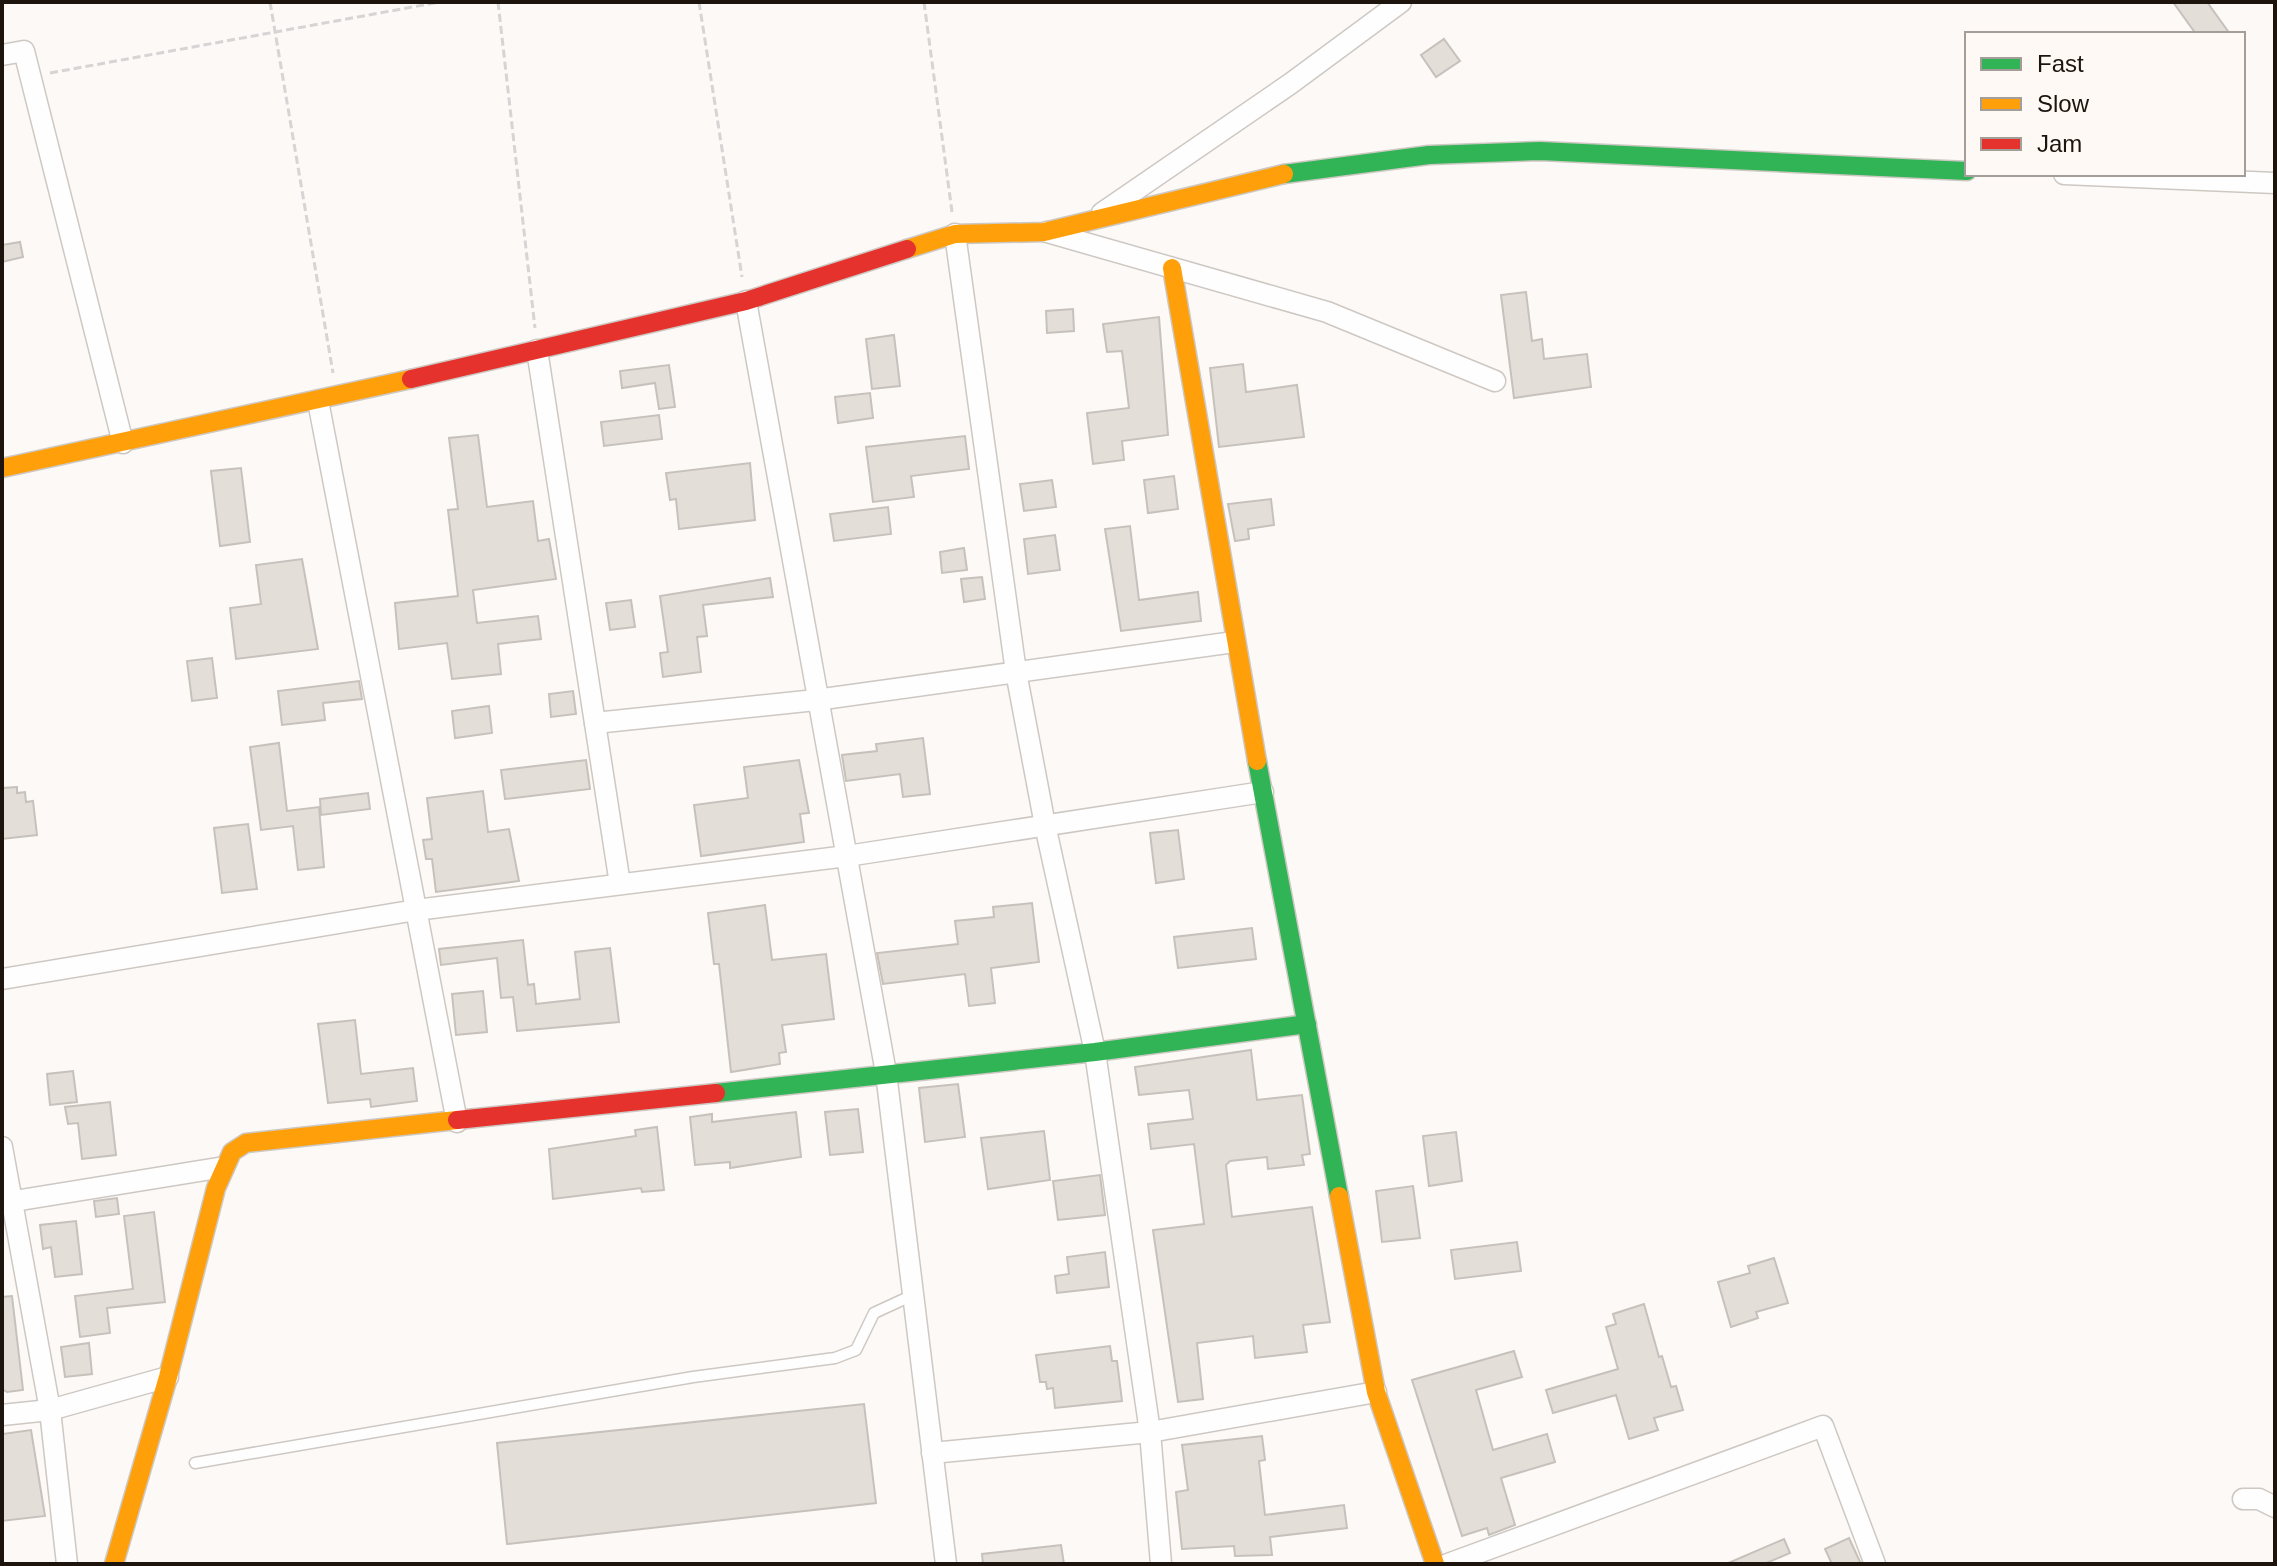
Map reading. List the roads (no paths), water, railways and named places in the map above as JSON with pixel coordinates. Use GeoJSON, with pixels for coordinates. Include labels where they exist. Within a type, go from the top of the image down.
{"type":"FeatureCollection","features":[{"type":"Feature","properties":{"kind":"street"},"geometry":{"type":"LineString","coordinates":[[1092,220],[1290,84],[1401,2]]}},
{"type":"Feature","properties":{"kind":"street"},"geometry":{"type":"LineString","coordinates":[[2,55],[24,51],[123,443]]}},
{"type":"Feature","properties":{"kind":"street"},"geometry":{"type":"LineString","coordinates":[[2,468],[328,398],[746,301],[955,234],[1044,232],[1309,168],[1429,155],[1540,151],[1965,171]]}},
{"type":"Feature","properties":{"kind":"street"},"geometry":{"type":"LineString","coordinates":[[2111,176],[2275,183]]}},
{"type":"Feature","properties":{"kind":"street"},"geometry":{"type":"LineString","coordinates":[[1044,232],[1327,312],[1495,381]]}},
{"type":"Feature","properties":{"kind":"street"},"geometry":{"type":"LineString","coordinates":[[955,234],[1016,672],[1045,825],[1095,1052],[1150,1432],[1161,1564]]}},
{"type":"Feature","properties":{"kind":"street"},"geometry":{"type":"LineString","coordinates":[[1172,268],[1234,642],[1376,1392],[1435,1564]]}},
{"type":"Feature","properties":{"kind":"street"},"geometry":{"type":"LineString","coordinates":[[746,301],[886,1073],[946,1564]]}},
{"type":"Feature","properties":{"kind":"street"},"geometry":{"type":"LineString","coordinates":[[537,350],[620,884]]}},
{"type":"Feature","properties":{"kind":"street"},"geometry":{"type":"LineString","coordinates":[[328,398],[416,910],[457,1122]]}},
{"type":"Feature","properties":{"kind":"street"},"geometry":{"type":"LineString","coordinates":[[595,723],[816,700],[1234,642]]}},
{"type":"Feature","properties":{"kind":"street"},"geometry":{"type":"LineString","coordinates":[[2,979],[416,910],[847,856],[1263,792]]}},
{"type":"Feature","properties":{"kind":"street"},"geometry":{"type":"LineString","coordinates":[[114,1564],[224,1167],[232,1152],[246,1143],[1095,1052],[1307,1024]]}},
{"type":"Feature","properties":{"kind":"street"},"geometry":{"type":"LineString","coordinates":[[2,1147],[7,1202],[50,1410],[67,1564]]}},
{"type":"Feature","properties":{"kind":"street"},"geometry":{"type":"LineString","coordinates":[[7,1202],[224,1167]]}},
{"type":"Feature","properties":{"kind":"street"},"geometry":{"type":"LineString","coordinates":[[2,1415],[50,1410],[168,1377]]}},
{"type":"Feature","properties":{"kind":"street"},"geometry":{"type":"LineString","coordinates":[[932,1453],[1150,1432],[1376,1392]]}},
{"type":"Feature","properties":{"kind":"street"},"geometry":{"type":"LineString","coordinates":[[1448,1564],[1823,1426],[1875,1564]]}},
{"type":"Feature","properties":{"kind":"street"},"geometry":{"type":"LineString","coordinates":[[2243,1499],[2259,1499],[2275,1507]]}},
{"type":"Feature","properties":{"kind":"lane"},"geometry":{"type":"LineString","coordinates":[[195,1463],[693,1377],[835,1358],[856,1350],[874,1313],[913,1295]]}}]}
